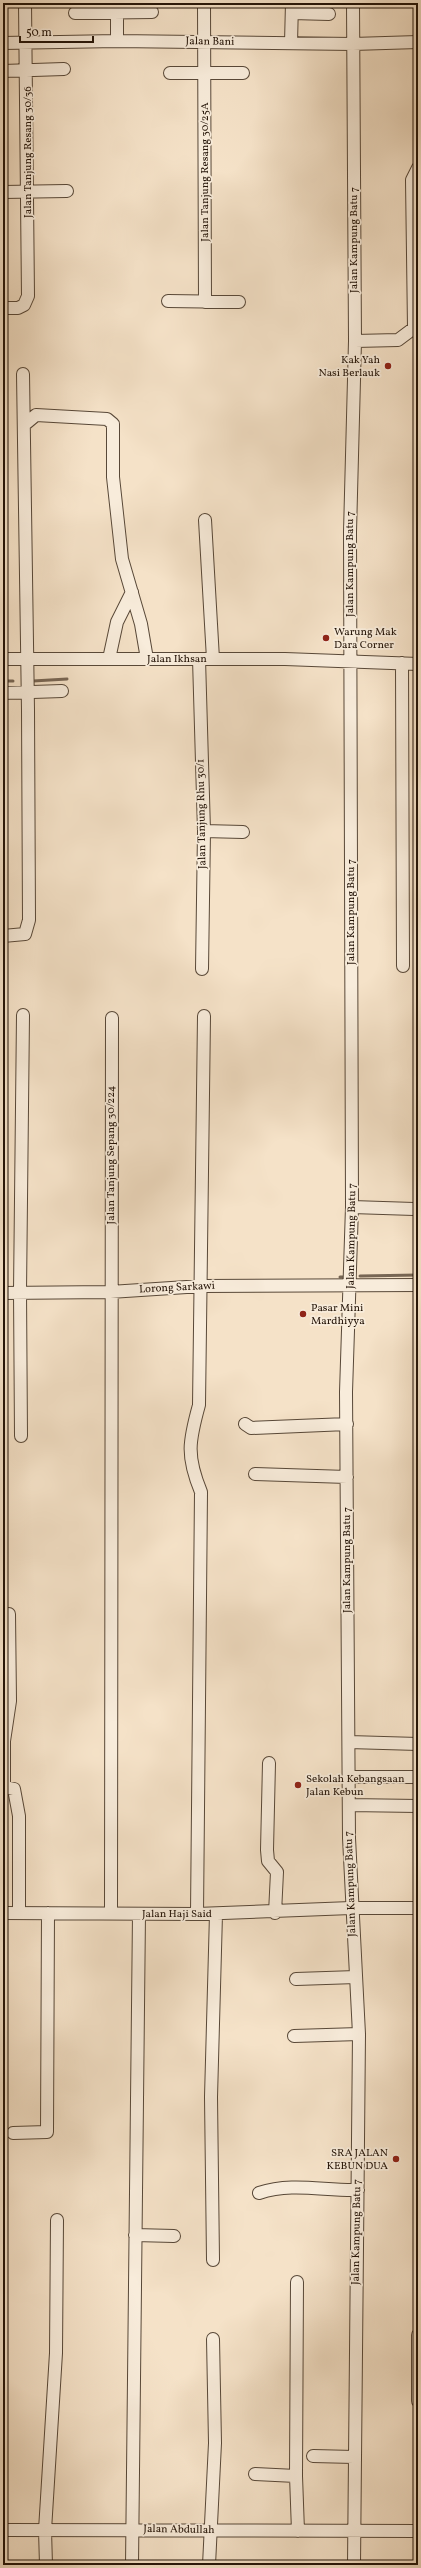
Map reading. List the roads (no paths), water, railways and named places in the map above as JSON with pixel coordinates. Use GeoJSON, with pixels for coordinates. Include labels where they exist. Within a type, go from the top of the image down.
{"type":"FeatureCollection","features":[{"type":"Feature","properties":{"kind":"street","name":"Jalan Tanjung Resang 30/36"},"geometry":{"type":"LineString","coordinates":[[3,308],[18,308],[27,302],[28,191],[25,3]]}},
{"type":"Feature","properties":{"kind":"street","name":"Jalan Tanjung Resang 30/25A"},"geometry":{"type":"LineString","coordinates":[[204,3],[205,302]]}},
{"type":"Feature","properties":{"kind":"street","name":"Jalan Kampung Batu 7"},"geometry":{"type":"LineString","coordinates":[[353,3],[355,341],[350,532],[352,1207],[347,1477],[351,1908],[359,2034],[354,2565]]}},
{"type":"Feature","properties":{"kind":"street"},"geometry":{"type":"LineString","coordinates":[[117,8],[117,41]]}},
{"type":"Feature","properties":{"kind":"street"},"geometry":{"type":"LineString","coordinates":[[75,14],[117,8],[152,12]]}},
{"type":"Feature","properties":{"kind":"street"},"geometry":{"type":"LineString","coordinates":[[291,43],[292,8],[329,14]]}},
{"type":"Feature","properties":{"kind":"street","name":"Jalan Bani"},"geometry":{"type":"LineString","coordinates":[[3,43],[117,41],[353,44],[418,42]]}},
{"type":"Feature","properties":{"kind":"street"},"geometry":{"type":"LineString","coordinates":[[3,71],[64,69]]}},
{"type":"Feature","properties":{"kind":"street"},"geometry":{"type":"LineString","coordinates":[[170,73],[243,73]]}},
{"type":"Feature","properties":{"kind":"street"},"geometry":{"type":"LineString","coordinates":[[355,341],[398,340],[414,328],[412,180],[418,168]]}},
{"type":"Feature","properties":{"kind":"street"},"geometry":{"type":"LineString","coordinates":[[3,192],[67,191]]}},
{"type":"Feature","properties":{"kind":"street"},"geometry":{"type":"LineString","coordinates":[[168,301],[239,302]]}},
{"type":"Feature","properties":{"kind":"street"},"geometry":{"type":"LineString","coordinates":[[3,936],[25,934],[28,929],[28,692],[23,374]]}},
{"type":"Feature","properties":{"kind":"street"},"geometry":{"type":"LineString","coordinates":[[24,425],[36,415],[111,420],[113,424],[109,478],[122,559],[132,592],[147,659]]}},
{"type":"Feature","properties":{"kind":"street"},"geometry":{"type":"LineString","coordinates":[[205,520],[213,659]]}},
{"type":"Feature","properties":{"kind":"street"},"geometry":{"type":"LineString","coordinates":[[109,659],[117,622],[132,592]]}},
{"type":"Feature","properties":{"kind":"street","name":"Jalan Ikhsan"},"geometry":{"type":"LineString","coordinates":[[3,659],[213,659],[350,661],[418,664]]}},
{"type":"Feature","properties":{"kind":"street","name":"Jalan Tanjung Rhu 30/1"},"geometry":{"type":"LineString","coordinates":[[199,659],[204,832],[202,969]]}},
{"type":"Feature","properties":{"kind":"street"},"geometry":{"type":"LineString","coordinates":[[402,664],[403,966]]}},
{"type":"Feature","properties":{"kind":"street"},"geometry":{"type":"LineString","coordinates":[[3,692],[62,691]]}},
{"type":"Feature","properties":{"kind":"street"},"geometry":{"type":"LineString","coordinates":[[204,832],[244,832]]}},
{"type":"Feature","properties":{"kind":"street"},"geometry":{"type":"LineString","coordinates":[[21,1436],[20,1292],[23,1015]]}},
{"type":"Feature","properties":{"kind":"street"},"geometry":{"type":"LineString","coordinates":[[197,1914],[201,1492],[192,1471],[190,1438],[199,1405],[202,1286],[204,1016]]}},
{"type":"Feature","properties":{"kind":"street","name":"Jalan Tanjung Sepang 30/224"},"geometry":{"type":"LineString","coordinates":[[111,1914],[110,1292],[112,1018]]}},
{"type":"Feature","properties":{"kind":"street"},"geometry":{"type":"LineString","coordinates":[[352,1207],[414,1210]]}},
{"type":"Feature","properties":{"kind":"street","name":"Lorong Sarkawi"},"geometry":{"type":"LineString","coordinates":[[3,1293],[110,1292],[202,1286],[418,1285]]}},
{"type":"Feature","properties":{"kind":"street"},"geometry":{"type":"LineString","coordinates":[[245,1424],[251,1428],[347,1424]]}},
{"type":"Feature","properties":{"kind":"street"},"geometry":{"type":"LineString","coordinates":[[256,1474],[347,1477]]}},
{"type":"Feature","properties":{"kind":"street"},"geometry":{"type":"LineString","coordinates":[[10,1614],[10,1701],[4,1741],[4,1787],[14,1789],[19,1816],[19,1912]]}},
{"type":"Feature","properties":{"kind":"street"},"geometry":{"type":"LineString","coordinates":[[349,1742],[418,1744]]}},
{"type":"Feature","properties":{"kind":"street"},"geometry":{"type":"LineString","coordinates":[[269,1763],[267,1850],[268,1861],[277,1872],[275,1913]]}},
{"type":"Feature","properties":{"kind":"street"},"geometry":{"type":"LineString","coordinates":[[349,1777],[418,1777]]}},
{"type":"Feature","properties":{"kind":"street"},"geometry":{"type":"LineString","coordinates":[[349,1805],[418,1806]]}},
{"type":"Feature","properties":{"kind":"street","name":"Jalan Haji Said"},"geometry":{"type":"LineString","coordinates":[[3,1913],[216,1914],[275,1913],[351,1908],[418,1908]]}},
{"type":"Feature","properties":{"kind":"street"},"geometry":{"type":"LineString","coordinates":[[13,2133],[47,2132],[48,1913]]}},
{"type":"Feature","properties":{"kind":"street"},"geometry":{"type":"LineString","coordinates":[[132,2565],[131,2530],[139,1914]]}},
{"type":"Feature","properties":{"kind":"street"},"geometry":{"type":"LineString","coordinates":[[213,2260],[211,2098],[216,1914]]}},
{"type":"Feature","properties":{"kind":"street"},"geometry":{"type":"LineString","coordinates":[[296,1979],[356,1978]]}},
{"type":"Feature","properties":{"kind":"street"},"geometry":{"type":"LineString","coordinates":[[294,2036],[359,2034]]}},
{"type":"Feature","properties":{"kind":"street"},"geometry":{"type":"LineString","coordinates":[[259,2193],[274,2188],[302,2186],[329,2191],[358,2190]]}},
{"type":"Feature","properties":{"kind":"street"},"geometry":{"type":"LineString","coordinates":[[46,2565],[45,2530],[55,2381],[57,2220]]}},
{"type":"Feature","properties":{"kind":"street"},"geometry":{"type":"LineString","coordinates":[[135,2235],[174,2236]]}},
{"type":"Feature","properties":{"kind":"street"},"geometry":{"type":"LineString","coordinates":[[297,2282],[296,2476],[298,2531]]}},
{"type":"Feature","properties":{"kind":"street"},"geometry":{"type":"LineString","coordinates":[[418,2336],[418,2401]]}},
{"type":"Feature","properties":{"kind":"street"},"geometry":{"type":"LineString","coordinates":[[209,2565],[215,2443],[213,2339]]}},
{"type":"Feature","properties":{"kind":"street"},"geometry":{"type":"LineString","coordinates":[[313,2456],[354,2457]]}},
{"type":"Feature","properties":{"kind":"street"},"geometry":{"type":"LineString","coordinates":[[255,2474],[296,2476]]}},
{"type":"Feature","properties":{"kind":"street","name":"Jalan Abdullah"},"geometry":{"type":"LineString","coordinates":[[3,2530],[418,2531]]}},
{"type":"Feature","properties":{"kind":"waterway"},"geometry":{"type":"LineString","coordinates":[[33,681],[67,679]]}},
{"type":"Feature","properties":{"kind":"waterway"},"geometry":{"type":"LineString","coordinates":[[3,681],[13,681]]}},
{"type":"Feature","properties":{"kind":"waterway"},"geometry":{"type":"LineString","coordinates":[[360,1276],[418,1275]]}},
{"type":"Feature","properties":{"kind":"place","name":"Kak Yah Nasi Berlauk"},"geometry":{"type":"Point","coordinates":[388,366]}},
{"type":"Feature","properties":{"kind":"place","name":"Warung Mak Dara Corner"},"geometry":{"type":"Point","coordinates":[326,638]}},
{"type":"Feature","properties":{"kind":"place","name":"Pasar Mini Mardhiyya"},"geometry":{"type":"Point","coordinates":[303,1314]}},
{"type":"Feature","properties":{"kind":"place","name":"Sekolah Kebangsaan Jalan Kebun"},"geometry":{"type":"Point","coordinates":[298,1785]}},
{"type":"Feature","properties":{"kind":"place","name":"SRA JALAN KEBUN DUA"},"geometry":{"type":"Point","coordinates":[396,2159]}}]}
